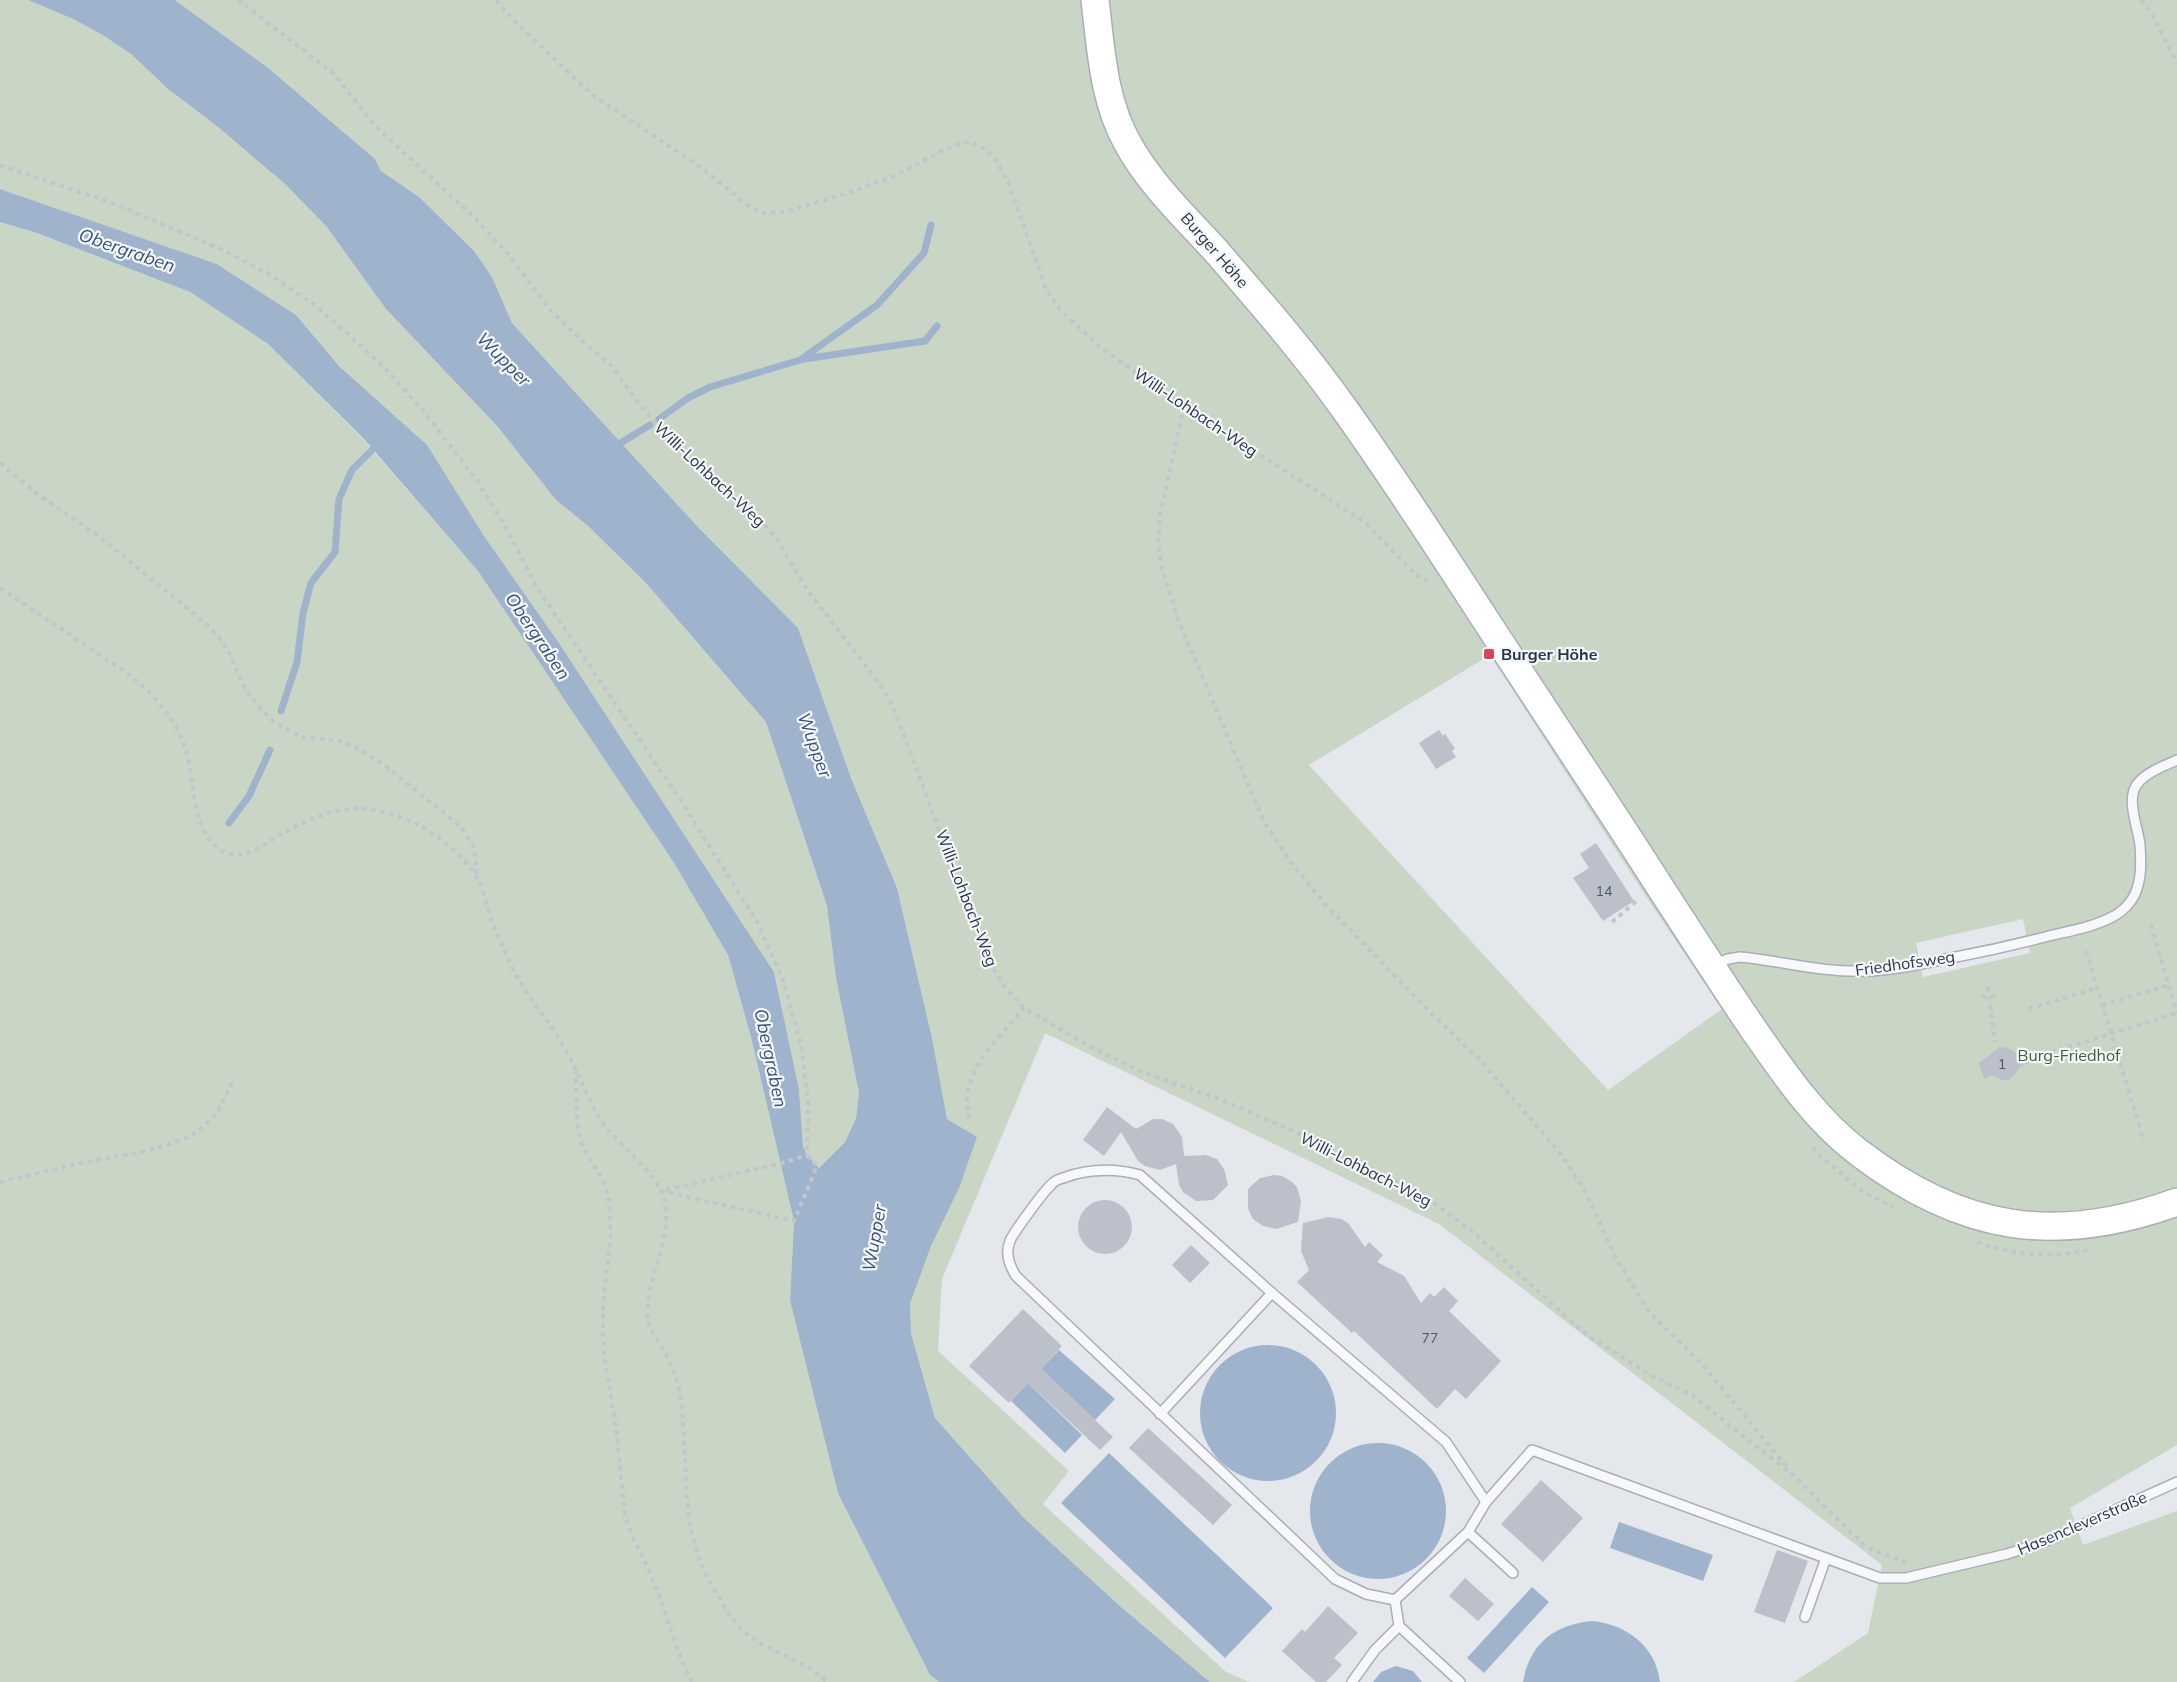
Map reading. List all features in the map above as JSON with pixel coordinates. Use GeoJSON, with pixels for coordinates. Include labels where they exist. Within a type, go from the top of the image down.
{"type":"FeatureCollection","features":[{"type":"Feature","properties":{"kind":"main road","name":"Burger Höhe"},"geometry":{"type":"LineString","coordinates":[[1095,0],[1108,92],[1115,116],[1130,148],[1155,182],[1237,275],[1315,369],[1351,419],[1455,573],[1712,967],[1787,1077],[1827,1123],[1859,1152],[1919,1192],[1975,1215],[2005,1222],[2041,1227],[2081,1226],[2126,1219],[2177,1202]]}},
{"type":"Feature","properties":{"kind":"lane","name":"Friedhofsweg"},"geometry":{"type":"LineString","coordinates":[[1712,967],[1728,959],[1740,957],[1831,970],[1867,971],[1920,964],[2028,942],[2107,920],[2130,903],[2138,886],[2141,868],[2140,842],[2133,796],[2134,788],[2148,775],[2177,760]]}},
{"type":"Feature","properties":{"kind":"lane"},"geometry":{"type":"LineString","coordinates":[[1395,1600],[1366,1594],[1335,1579],[1016,1276],[1010,1267],[1008,1254],[1011,1240],[1051,1184],[1063,1178],[1097,1170],[1119,1169],[1140,1175],[1272,1293],[1446,1442],[1486,1502]]}},
{"type":"Feature","properties":{"kind":"lane"},"geometry":{"type":"LineString","coordinates":[[1160,1414],[1272,1293]]}},
{"type":"Feature","properties":{"kind":"lane"},"geometry":{"type":"LineString","coordinates":[[1395,1600],[1468,1532],[1486,1502],[1532,1450],[1826,1558],[1805,1617]]}},
{"type":"Feature","properties":{"kind":"lane","name":"Hasencleverstraße"},"geometry":{"type":"LineString","coordinates":[[1826,1558],[1880,1578],[1906,1578],[2007,1554],[2044,1542],[2177,1482]]}},
{"type":"Feature","properties":{"kind":"lane"},"geometry":{"type":"LineString","coordinates":[[1468,1532],[1513,1573]]}},
{"type":"Feature","properties":{"kind":"lane"},"geometry":{"type":"LineString","coordinates":[[1395,1600],[1399,1626],[1460,1682]]}},
{"type":"Feature","properties":{"kind":"lane"},"geometry":{"type":"LineString","coordinates":[[1352,1682],[1375,1650],[1399,1626]]}},
{"type":"Feature","properties":{"kind":"path","name":"Willi-Lohbach-Weg"},"geometry":{"type":"LineString","coordinates":[[238,0],[333,73],[378,129],[474,218],[507,253],[551,311],[610,364],[677,448],[763,523],[776,538],[808,591],[892,704],[981,941],[1005,988],[1024,1008],[1116,1060],[1173,1084],[1240,1107],[1388,1177],[1434,1203],[1474,1233],[1583,1332],[1650,1375],[1693,1396],[1790,1472],[1851,1533],[1872,1550],[1888,1557],[1938,1570]]}},
{"type":"Feature","properties":{"kind":"path","name":"Willi-Lohbach-Weg"},"geometry":{"type":"LineString","coordinates":[[496,0],[521,28],[594,96],[702,168],[747,205],[763,213],[785,212],[854,191],[894,176],[952,146],[970,142],[981,146],[994,157],[1008,182],[1046,289],[1060,310],[1100,347],[1185,406],[1366,523],[1415,574],[1427,581],[1438,582],[1455,573]]}},
{"type":"Feature","properties":{"kind":"path"},"geometry":{"type":"LineString","coordinates":[[2141,0],[2177,63]]}},
{"type":"Feature","properties":{"kind":"path"},"geometry":{"type":"LineString","coordinates":[[0,165],[115,204],[223,250],[269,274],[313,304],[386,369],[431,420],[476,479],[508,531],[536,586],[681,801],[756,922],[782,977],[801,1044],[808,1103],[807,1155],[817,1166],[794,1221],[661,1191]]}},
{"type":"Feature","properties":{"kind":"path"},"geometry":{"type":"LineString","coordinates":[[1185,406],[1160,515],[1158,542],[1161,565],[1178,619],[1264,822],[1293,865],[1327,906],[1478,1058],[1561,1154],[1586,1191],[1617,1260],[1650,1313],[1702,1364],[1790,1472]]}},
{"type":"Feature","properties":{"kind":"path"},"geometry":{"type":"LineString","coordinates":[[0,463],[40,496],[96,534],[198,616],[226,648],[245,688],[273,721],[301,737],[340,741],[359,749],[388,768],[463,830],[474,847],[477,878],[512,968],[563,1045],[604,1124],[656,1181],[665,1202],[666,1219],[648,1319],[673,1368],[679,1390],[683,1415],[688,1512],[694,1545],[711,1584],[729,1614],[744,1632],[760,1643],[813,1670],[827,1682]]}},
{"type":"Feature","properties":{"kind":"path"},"geometry":{"type":"LineString","coordinates":[[0,588],[135,679],[173,720],[187,751],[198,816],[205,831],[222,850],[239,855],[249,853],[285,832],[321,816],[349,809],[364,809],[413,822],[426,829],[457,855],[477,878]]}},
{"type":"Feature","properties":{"kind":"path"},"geometry":{"type":"LineString","coordinates":[[1612,922],[1645,894]]}},
{"type":"Feature","properties":{"kind":"path"},"geometry":{"type":"LineString","coordinates":[[2042,1055],[2177,1013],[2151,925]]}},
{"type":"Feature","properties":{"kind":"path"},"geometry":{"type":"LineString","coordinates":[[2086,951],[2144,1142]]}},
{"type":"Feature","properties":{"kind":"path"},"geometry":{"type":"LineString","coordinates":[[2102,1005],[2169,985]]}},
{"type":"Feature","properties":{"kind":"path"},"geometry":{"type":"LineString","coordinates":[[1989,987],[1995,1042]]}},
{"type":"Feature","properties":{"kind":"path"},"geometry":{"type":"LineString","coordinates":[[2029,1009],[2097,988]]}},
{"type":"Feature","properties":{"kind":"path"},"geometry":{"type":"LineString","coordinates":[[1982,997],[1998,995]]}},
{"type":"Feature","properties":{"kind":"path"},"geometry":{"type":"LineString","coordinates":[[969,1119],[968,1090],[972,1076],[980,1061],[1024,1008]]}},
{"type":"Feature","properties":{"kind":"path"},"geometry":{"type":"LineString","coordinates":[[576,1069],[575,1107],[582,1145],[603,1181],[609,1203],[611,1233],[603,1304],[604,1354],[616,1428],[627,1525],[652,1575],[674,1641],[692,1682]]}},
{"type":"Feature","properties":{"kind":"path"},"geometry":{"type":"LineString","coordinates":[[0,1182],[80,1163],[147,1151],[190,1137],[216,1115],[233,1081]]}},
{"type":"Feature","properties":{"kind":"path"},"geometry":{"type":"LineString","coordinates":[[661,1191],[807,1155]]}},
{"type":"Feature","properties":{"kind":"green space"},"geometry":{"type":"Polygon","coordinates":[[[0,0],[28,0],[101,34],[131,54],[168,89],[218,127],[285,184],[326,226],[386,309],[497,426],[556,500],[588,526],[645,582],[766,722],[827,906],[836,978],[859,1093],[856,1118],[845,1142],[819,1168],[807,1155],[803,1146],[799,1089],[774,972],[559,643],[482,533],[296,315],[217,264],[0,189],[0,0]]]}},
{"type":"Feature","properties":{"kind":"green space","name":"Burg-Friedhof"},"geometry":{"type":"Polygon","coordinates":[[[175,0],[2177,0],[2177,1445],[2070,1508],[2083,1545],[2177,1511],[2177,1682],[1794,1682],[1868,1633],[1882,1565],[1439,1224],[1045,1033],[942,1279],[938,1351],[1069,1471],[1043,1504],[1226,1672],[1249,1682],[1210,1682],[1121,1607],[1024,1518],[935,1418],[911,1333],[910,1304],[931,1246],[977,1137],[947,1120],[932,1038],[897,888],[851,778],[798,628],[696,525],[512,323],[492,277],[419,197],[380,171],[375,159],[267,67],[175,0]],[[1490,655],[1309,765],[1608,1090],[1722,1009],[1645,895],[1490,655]],[[2023,919],[1916,943],[1923,977],[2030,953],[2023,919]]]}},
{"type":"Feature","properties":{"kind":"green space"},"geometry":{"type":"Polygon","coordinates":[[[0,222],[37,233],[190,292],[268,344],[362,438],[478,571],[674,863],[728,955],[751,1037],[794,1221],[790,1300],[930,1675],[939,1682],[0,1682],[0,222]]]}},
{"type":"Feature","properties":{"kind":"water"},"geometry":{"type":"Polygon","coordinates":[[[28,0],[175,0],[267,67],[375,159],[381,171],[419,197],[474,251],[492,277],[512,323],[696,525],[798,628],[851,778],[897,888],[932,1038],[947,1119],[977,1137],[959,1188],[931,1246],[910,1304],[911,1333],[935,1418],[1024,1518],[1121,1607],[1210,1682],[939,1682],[930,1675],[838,1493],[790,1300],[794,1221],[751,1037],[728,955],[674,863],[478,571],[363,438],[268,344],[190,292],[37,233],[0,222],[0,189],[217,264],[296,315],[340,367],[427,445],[482,533],[559,643],[774,972],[799,1089],[803,1146],[807,1155],[819,1168],[845,1142],[856,1118],[859,1093],[836,978],[827,906],[766,722],[645,582],[588,526],[556,500],[497,426],[386,309],[326,226],[285,184],[218,127],[168,89],[131,54],[73,19],[28,0]]]}},
{"type":"Feature","properties":{"kind":"water"},"geometry":{"type":"Polygon","coordinates":[[[1268,1345],[1294,1351],[1316,1365],[1330,1387],[1336,1413],[1330,1439],[1316,1461],[1294,1475],[1268,1481],[1242,1475],[1220,1461],[1206,1439],[1200,1413],[1206,1387],[1220,1365],[1242,1351],[1268,1345]]]}},
{"type":"Feature","properties":{"kind":"water"},"geometry":{"type":"Polygon","coordinates":[[[1059,1350],[1115,1399],[1095,1420],[1041,1369],[1059,1350]]]}},
{"type":"Feature","properties":{"kind":"water"},"geometry":{"type":"Polygon","coordinates":[[[1028,1383],[1082,1435],[1065,1453],[1011,1401],[1028,1383]]]}},
{"type":"Feature","properties":{"kind":"water"},"geometry":{"type":"Polygon","coordinates":[[[1378,1443],[1404,1448],[1426,1463],[1441,1485],[1446,1511],[1441,1537],[1426,1559],[1404,1574],[1378,1579],[1352,1574],[1330,1559],[1315,1537],[1310,1511],[1315,1485],[1330,1463],[1352,1448],[1378,1443]]]}},
{"type":"Feature","properties":{"kind":"water"},"geometry":{"type":"Polygon","coordinates":[[[1109,1453],[1273,1608],[1225,1658],[1061,1503],[1109,1453]]]}},
{"type":"Feature","properties":{"kind":"water"},"geometry":{"type":"Polygon","coordinates":[[[1619,1522],[1713,1555],[1703,1581],[1610,1548],[1619,1522]]]}},
{"type":"Feature","properties":{"kind":"water"},"geometry":{"type":"Polygon","coordinates":[[[1532,1587],[1549,1602],[1484,1673],[1467,1658],[1532,1587]]]}},
{"type":"Feature","properties":{"kind":"water"},"geometry":{"type":"Polygon","coordinates":[[[1592,1621],[1616,1627],[1637,1639],[1652,1658],[1660,1682],[1523,1682],[1531,1657],[1546,1638],[1566,1627],[1592,1621]]]}},
{"type":"Feature","properties":{"kind":"water"},"geometry":{"type":"Polygon","coordinates":[[[1396,1666],[1413,1671],[1422,1682],[1373,1682],[1381,1672],[1396,1666]]]}},
{"type":"Feature","properties":{"kind":"building"},"geometry":{"type":"Polygon","coordinates":[[[1439,730],[1443,736],[1445,734],[1455,749],[1452,751],[1456,757],[1436,769],[1419,743],[1439,730]]]}},
{"type":"Feature","properties":{"kind":"building"},"geometry":{"type":"Polygon","coordinates":[[[1596,843],[1634,901],[1603,921],[1573,878],[1589,868],[1580,854],[1596,843]]]}},
{"type":"Feature","properties":{"kind":"building"},"geometry":{"type":"Polygon","coordinates":[[[2000,1047],[2008,1048],[2030,1062],[2019,1068],[2008,1080],[1991,1075],[1984,1079],[1979,1063],[2000,1047]]]}},
{"type":"Feature","properties":{"kind":"building"},"geometry":{"type":"Polygon","coordinates":[[[1107,1107],[1136,1129],[1153,1119],[1162,1119],[1173,1124],[1182,1137],[1184,1156],[1206,1155],[1217,1159],[1224,1169],[1228,1185],[1213,1200],[1196,1201],[1183,1192],[1179,1185],[1176,1164],[1160,1170],[1145,1166],[1138,1161],[1121,1132],[1104,1156],[1083,1140],[1107,1107]]]}},
{"type":"Feature","properties":{"kind":"building"},"geometry":{"type":"Polygon","coordinates":[[[1282,1176],[1292,1182],[1297,1187],[1301,1201],[1298,1222],[1276,1229],[1263,1226],[1253,1219],[1248,1209],[1248,1189],[1260,1178],[1282,1176]]]}},
{"type":"Feature","properties":{"kind":"building"},"geometry":{"type":"Polygon","coordinates":[[[1105,1200],[1115,1202],[1124,1208],[1130,1217],[1132,1227],[1130,1237],[1124,1246],[1115,1252],[1105,1254],[1095,1252],[1086,1246],[1080,1237],[1078,1227],[1080,1217],[1086,1208],[1095,1202],[1105,1200]]]}},
{"type":"Feature","properties":{"kind":"building"},"geometry":{"type":"Polygon","coordinates":[[[1329,1217],[1348,1223],[1365,1247],[1369,1242],[1383,1255],[1377,1262],[1404,1276],[1421,1303],[1430,1293],[1434,1297],[1444,1287],[1458,1301],[1449,1311],[1501,1361],[1466,1399],[1455,1389],[1437,1409],[1354,1331],[1352,1333],[1297,1282],[1309,1270],[1301,1251],[1303,1223],[1329,1217]]]}},
{"type":"Feature","properties":{"kind":"building"},"geometry":{"type":"Polygon","coordinates":[[[1191,1245],[1210,1263],[1190,1283],[1172,1265],[1191,1245]]]}},
{"type":"Feature","properties":{"kind":"building"},"geometry":{"type":"Polygon","coordinates":[[[1023,1309],[1062,1346],[1041,1369],[1113,1437],[1100,1450],[1028,1383],[1009,1403],[969,1366],[1023,1309]]]}},
{"type":"Feature","properties":{"kind":"building"},"geometry":{"type":"Polygon","coordinates":[[[1148,1428],[1232,1505],[1213,1525],[1129,1448],[1148,1428]]]}},
{"type":"Feature","properties":{"kind":"building"},"geometry":{"type":"Polygon","coordinates":[[[1541,1480],[1583,1518],[1543,1562],[1501,1524],[1541,1480]]]}},
{"type":"Feature","properties":{"kind":"building"},"geometry":{"type":"Polygon","coordinates":[[[1777,1550],[1808,1561],[1785,1623],[1754,1612],[1777,1550]]]}},
{"type":"Feature","properties":{"kind":"building"},"geometry":{"type":"Polygon","coordinates":[[[1465,1578],[1494,1604],[1478,1621],[1449,1596],[1465,1578]]]}},
{"type":"Feature","properties":{"kind":"building"},"geometry":{"type":"Polygon","coordinates":[[[1328,1606],[1358,1633],[1334,1658],[1342,1665],[1326,1682],[1316,1682],[1282,1651],[1302,1629],[1305,1632],[1328,1606]]]}},
{"type":"Feature","properties":{"kind":"waterway"},"geometry":{"type":"LineString","coordinates":[[659,419],[688,398],[710,387],[800,360],[877,305],[924,253],[931,225]]}},
{"type":"Feature","properties":{"kind":"waterway"},"geometry":{"type":"LineString","coordinates":[[804,359],[925,341],[937,326]]}},
{"type":"Feature","properties":{"kind":"waterway"},"geometry":{"type":"LineString","coordinates":[[614,447],[650,425]]}},
{"type":"Feature","properties":{"kind":"waterway"},"geometry":{"type":"LineString","coordinates":[[281,711],[297,662],[303,613],[311,583],[335,552],[339,499],[352,470],[377,445]]}},
{"type":"Feature","properties":{"kind":"waterway"},"geometry":{"type":"LineString","coordinates":[[229,823],[249,796],[270,750]]}},
{"type":"Feature","properties":{"kind":"place","name":"Burger Höhe"},"geometry":{"type":"Point","coordinates":[1489,654]}},
{"type":"Feature","properties":{"kind":"water label","name":"Obergraben"},"geometry":{"type":"Point","coordinates":[127,250]}},
{"type":"Feature","properties":{"kind":"water label","name":"Wupper"},"geometry":{"type":"Point","coordinates":[504,359]}},
{"type":"Feature","properties":{"kind":"water label","name":"Obergraben"},"geometry":{"type":"Point","coordinates":[538,636]}},
{"type":"Feature","properties":{"kind":"water label","name":"Wupper"},"geometry":{"type":"Point","coordinates":[815,745]}},
{"type":"Feature","properties":{"kind":"water label","name":"Obergraben"},"geometry":{"type":"Point","coordinates":[771,1058]}},
{"type":"Feature","properties":{"kind":"water label","name":"Wupper"},"geometry":{"type":"Point","coordinates":[874,1238]}}]}
